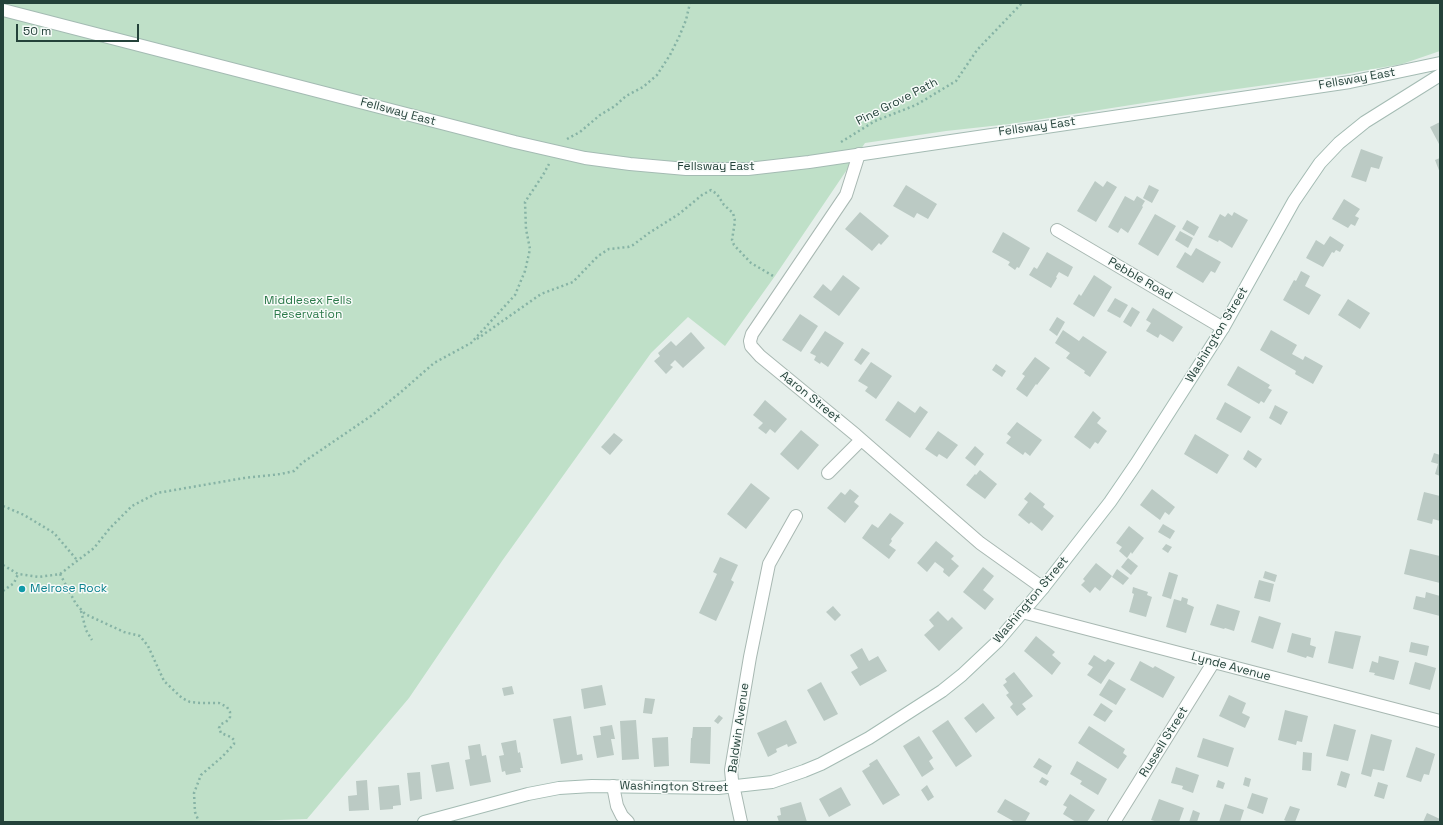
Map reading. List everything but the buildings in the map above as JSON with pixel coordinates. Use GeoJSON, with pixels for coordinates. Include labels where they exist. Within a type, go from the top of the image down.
{"type":"FeatureCollection","features":[{"type":"Feature","properties":{"kind":"main road","name":"Fellsway East"},"geometry":{"type":"LineString","coordinates":[[3,10],[508,140],[586,158],[686,169],[748,169],[824,159],[1350,82],[1440,63]]}},
{"type":"Feature","properties":{"kind":"main road","name":"Washington Street"},"geometry":{"type":"LineString","coordinates":[[424,822],[548,789],[574,786],[704,789],[772,782],[804,771],[869,738],[921,706],[962,676],[997,642],[1043,588],[1110,502],[1223,328],[1294,201],[1320,163],[1335,147],[1356,129],[1440,75]]}},
{"type":"Feature","properties":{"kind":"main road","name":"Aaron Street"},"geometry":{"type":"LineString","coordinates":[[859,154],[846,195],[752,334],[750,342],[752,348],[980,543],[1043,588]]}},
{"type":"Feature","properties":{"kind":"main road","name":"Pebble Road"},"geometry":{"type":"LineString","coordinates":[[1057,230],[1223,328]]}},
{"type":"Feature","properties":{"kind":"main road"},"geometry":{"type":"LineString","coordinates":[[828,473],[861,440]]}},
{"type":"Feature","properties":{"kind":"main road","name":"Baldwin Avenue"},"geometry":{"type":"LineString","coordinates":[[741,822],[733,787],[731,770],[750,657],[769,564],[796,516]]}},
{"type":"Feature","properties":{"kind":"main road","name":"Lynde Avenue"},"geometry":{"type":"LineString","coordinates":[[1022,612],[1440,721]]}},
{"type":"Feature","properties":{"kind":"main road","name":"Russell Street"},"geometry":{"type":"LineString","coordinates":[[1114,822],[1213,663]]}},
{"type":"Feature","properties":{"kind":"main road"},"geometry":{"type":"LineString","coordinates":[[613,786],[617,806],[622,816],[628,822]]}},
{"type":"Feature","properties":{"kind":"path"},"geometry":{"type":"LineString","coordinates":[[471,343],[515,295],[525,271],[530,249],[526,229],[525,202],[543,175],[556,151],[569,137],[580,132],[626,96],[643,88],[657,75],[670,55],[679,37],[686,20],[690,3]]}},
{"type":"Feature","properties":{"kind":"path","name":"Pine Grove Path"},"geometry":{"type":"LineString","coordinates":[[824,159],[844,140],[869,124],[916,104],[956,81],[977,50],[1022,3]]}},
{"type":"Feature","properties":{"kind":"path"},"geometry":{"type":"LineString","coordinates":[[3,565],[18,574],[39,578],[60,574],[94,548],[110,528],[132,506],[157,493],[294,471],[302,463],[370,416],[401,392],[434,363],[471,343],[541,294],[573,282],[598,256],[609,249],[634,245],[649,233],[679,214],[710,190],[715,191],[724,206],[733,213],[735,221],[732,240],[734,245],[751,264],[786,284]]}},
{"type":"Feature","properties":{"kind":"path"},"geometry":{"type":"LineString","coordinates":[[3,506],[54,533],[77,560]]}},
{"type":"Feature","properties":{"kind":"path"},"geometry":{"type":"LineString","coordinates":[[3,591],[14,583],[18,574]]}},
{"type":"Feature","properties":{"kind":"path"},"geometry":{"type":"LineString","coordinates":[[60,574],[70,594],[81,610],[86,614],[124,632],[140,636],[148,646],[164,681],[182,698],[190,702],[219,703],[227,707],[230,712],[230,717],[226,722],[221,724],[219,728],[221,733],[231,737],[234,740],[234,744],[222,758],[201,775],[195,789],[195,812],[199,822]]}},
{"type":"Feature","properties":{"kind":"path"},"geometry":{"type":"LineString","coordinates":[[81,610],[86,630],[92,640]]}},
{"type":"Feature","properties":{"kind":"green space","name":"Middlesex Fells Reservation"},"geometry":{"type":"Polygon","coordinates":[[[3,3],[1440,3],[1440,51],[1402,64],[1345,74],[1201,94],[1010,124],[946,131],[865,143],[775,276],[725,346],[688,317],[651,353],[502,561],[409,698],[307,819],[223,822],[3,822],[3,3]]]}},
{"type":"Feature","properties":{"kind":"place","name":"Melrose Rock"},"geometry":{"type":"Point","coordinates":[22,589]}}]}
